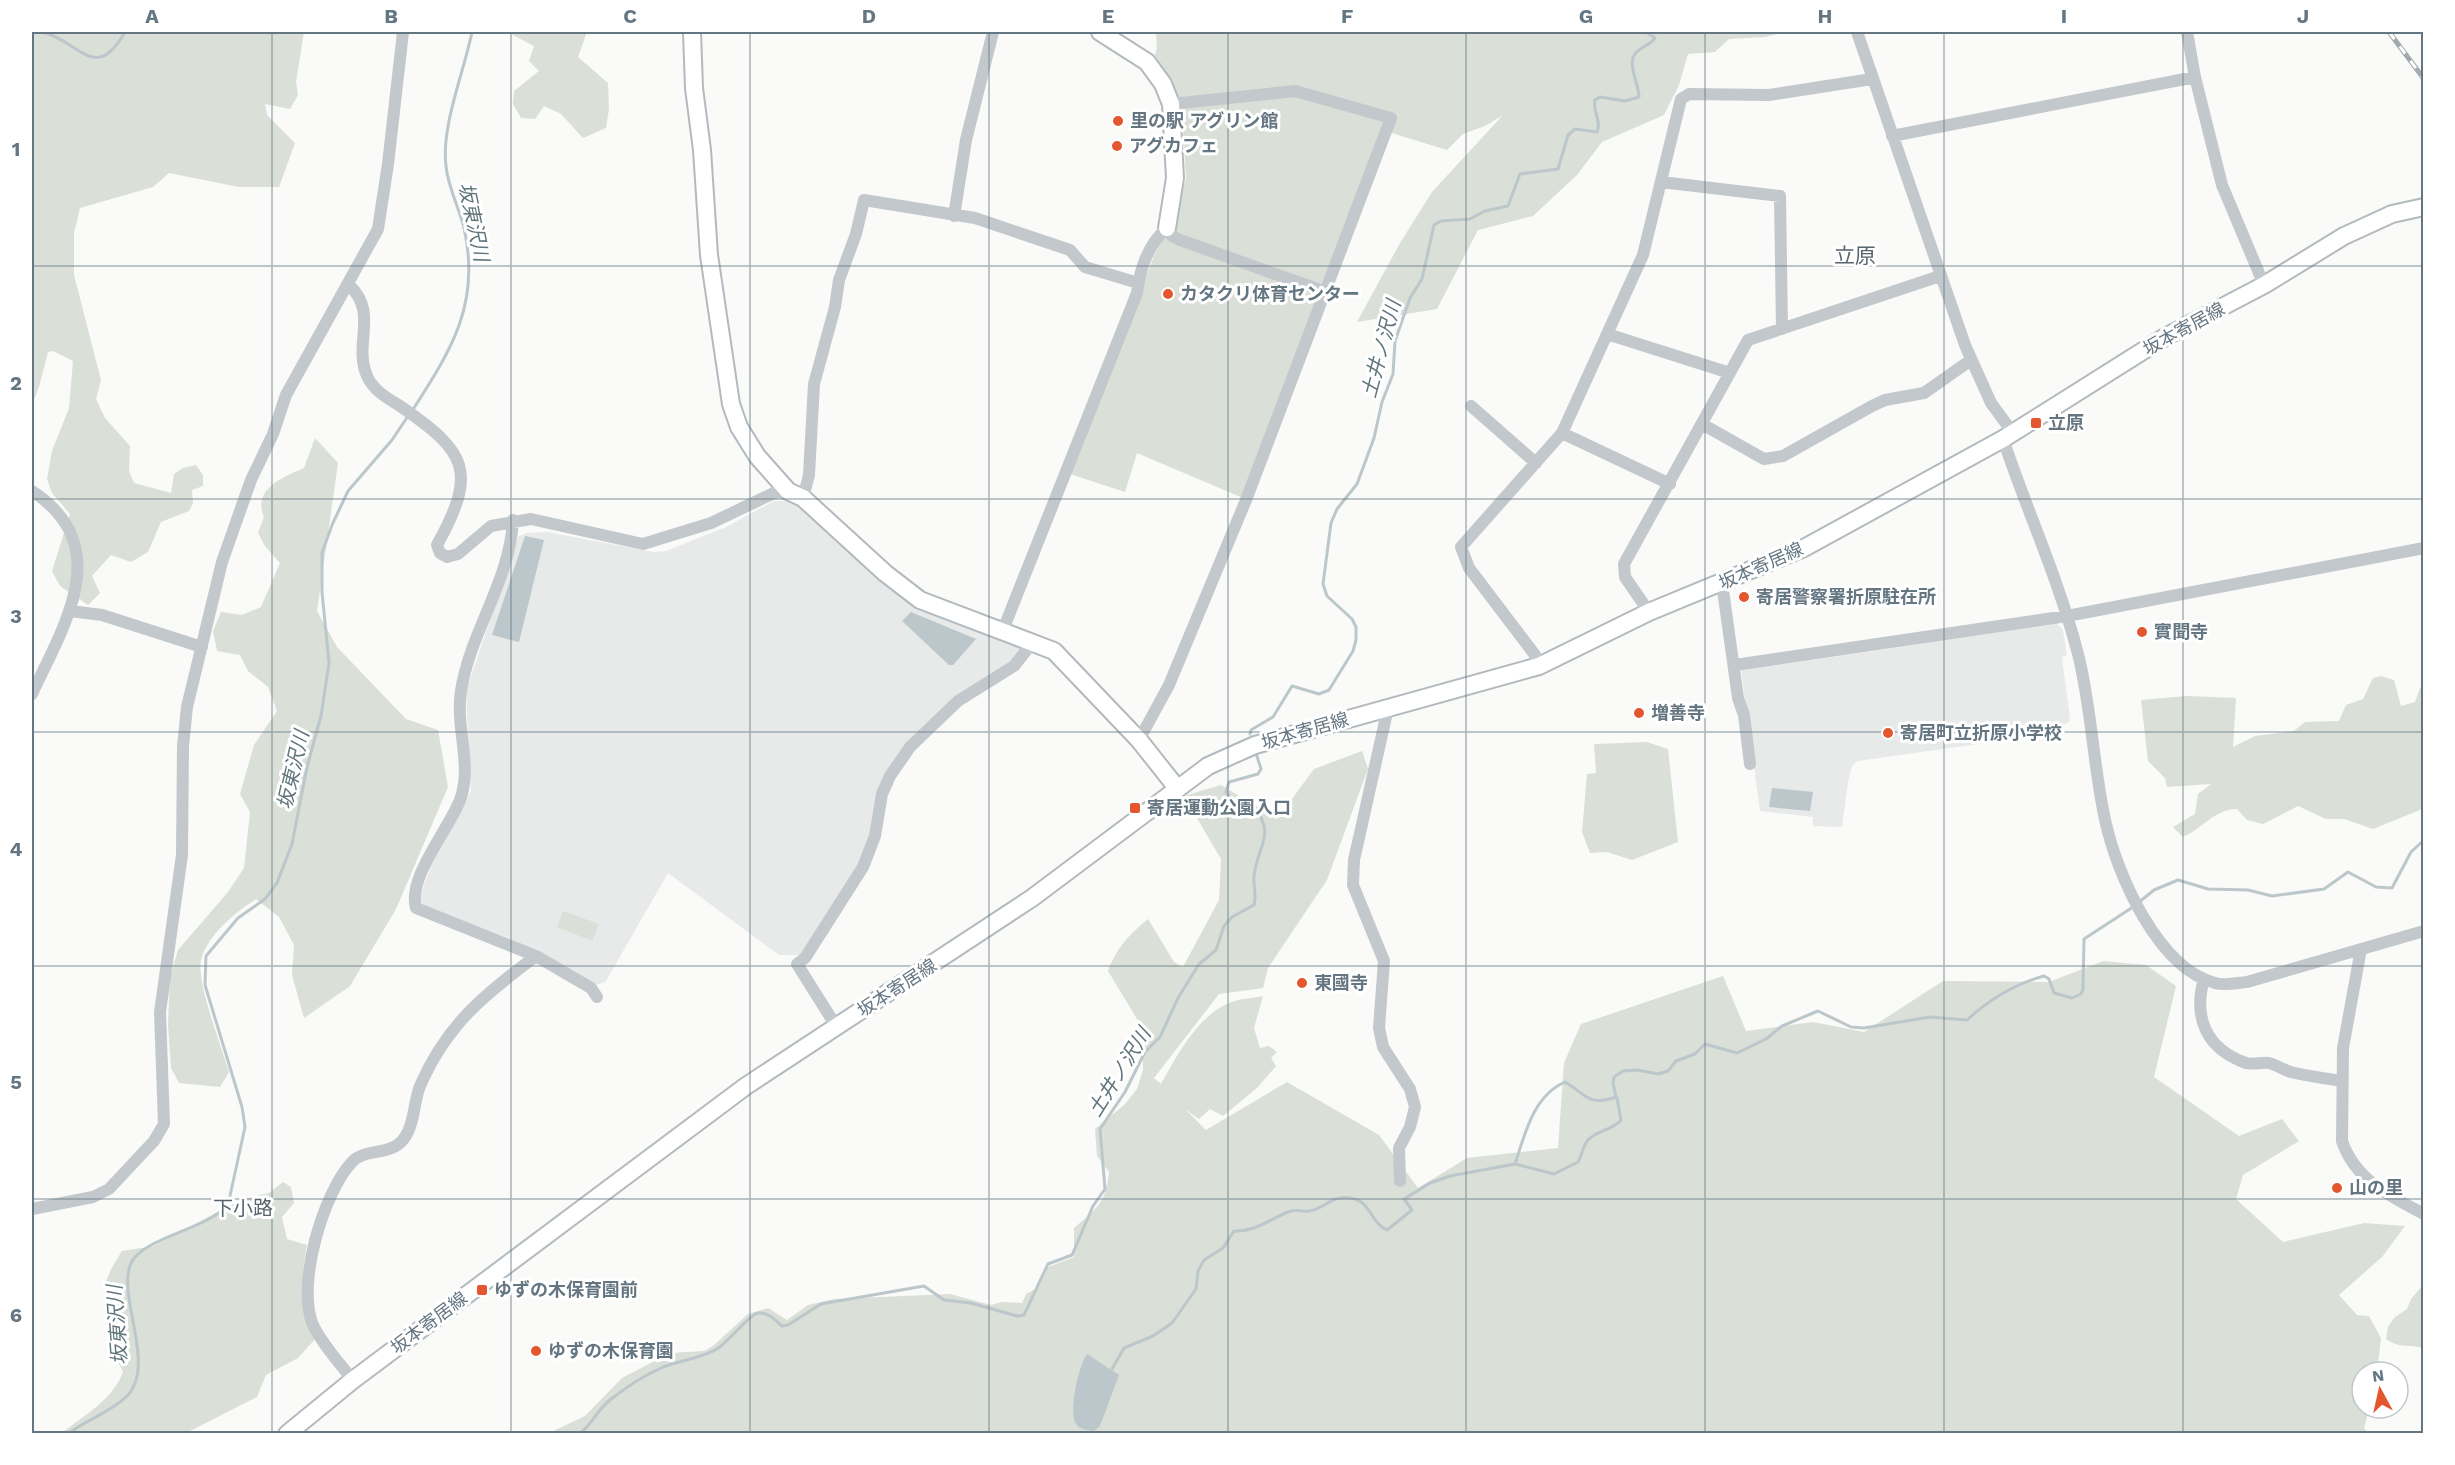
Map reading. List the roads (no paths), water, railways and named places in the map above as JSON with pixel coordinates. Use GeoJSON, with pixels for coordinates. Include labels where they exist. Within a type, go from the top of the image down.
{"type":"FeatureCollection","features":[{"type":"Feature","properties":{"kind":"main road"},"geometry":{"type":"LineString","coordinates":[[692,32],[694,88],[702,150],[709,255],[731,404],[739,427],[757,456],[795,494],[885,573],[920,600],[1053,651],[1071,667],[1139,740],[1177,788]]}},
{"type":"Feature","properties":{"kind":"main road"},"geometry":{"type":"LineString","coordinates":[[1100,32],[1147,62],[1163,84],[1172,104],[1175,178],[1167,228]]}},
{"type":"Feature","properties":{"kind":"main road","name":"坂本寄居線"},"geometry":{"type":"LineString","coordinates":[[287,1434],[353,1380],[703,1118],[836,1026],[1032,898],[1177,788],[1232,753],[1539,666],[1649,612],[1804,548],[2008,436],[2165,337],[2264,285],[2374,221],[2407,209],[2424,207]]}},
{"type":"Feature","properties":{"kind":"street"},"geometry":{"type":"LineString","coordinates":[[32,1209],[93,1197],[109,1189],[154,1141],[164,1124],[161,1000],[182,855],[183,746],[187,707],[222,562],[251,480],[273,434],[286,395],[378,229],[403,32]]}},
{"type":"Feature","properties":{"kind":"street"},"geometry":{"type":"LineString","coordinates":[[954,216],[966,140],[994,32],[985,32]]}},
{"type":"Feature","properties":{"kind":"street"},"geometry":{"type":"LineString","coordinates":[[1857,32],[1971,360],[2008,436],[2067,616],[2079,657],[2105,823],[2141,915],[2153,934],[2176,959],[2204,979],[2217,984],[2247,982],[2424,931]]}},
{"type":"Feature","properties":{"kind":"street"},"geometry":{"type":"LineString","coordinates":[[2187,32],[2194,77],[2222,185],[2264,285]]}},
{"type":"Feature","properties":{"kind":"street"},"geometry":{"type":"LineString","coordinates":[[1892,136],[2194,77]]}},
{"type":"Feature","properties":{"kind":"street"},"geometry":{"type":"LineString","coordinates":[[1539,666],[1535,655],[1469,568],[1461,553],[1461,548],[1563,433],[1642,255],[1681,99],[1689,94],[1769,95],[1872,80]]}},
{"type":"Feature","properties":{"kind":"street"},"geometry":{"type":"LineString","coordinates":[[1139,740],[1169,686],[1246,500],[1391,118],[1295,91],[1172,104]]}},
{"type":"Feature","properties":{"kind":"street"},"geometry":{"type":"LineString","coordinates":[[1661,182],[1780,196],[1782,329]]}},
{"type":"Feature","properties":{"kind":"street"},"geometry":{"type":"LineString","coordinates":[[349,285],[361,296],[364,307],[363,360],[367,375],[375,390],[438,432],[456,458],[461,477],[461,494],[455,512],[437,544],[440,553],[447,557],[458,554],[491,526],[513,520],[531,519],[643,544],[711,523],[774,493],[795,494],[808,475],[814,384],[835,307],[839,280],[856,234],[864,200],[975,218],[1070,250],[1085,267],[1138,283]]}},
{"type":"Feature","properties":{"kind":"street"},"geometry":{"type":"LineString","coordinates":[[1003,630],[1137,293],[1147,254],[1158,236],[1167,228],[1172,236],[1180,240],[1326,292]]}},
{"type":"Feature","properties":{"kind":"street"},"geometry":{"type":"LineString","coordinates":[[1649,612],[1625,577],[1624,564],[1748,340],[1940,276]]}},
{"type":"Feature","properties":{"kind":"street"},"geometry":{"type":"LineString","coordinates":[[1606,334],[1730,373]]}},
{"type":"Feature","properties":{"kind":"street"},"geometry":{"type":"LineString","coordinates":[[1702,424],[1764,459],[1783,456],[1885,400],[1924,393],[1971,360]]}},
{"type":"Feature","properties":{"kind":"street"},"geometry":{"type":"LineString","coordinates":[[1471,406],[1536,463]]}},
{"type":"Feature","properties":{"kind":"street"},"geometry":{"type":"LineString","coordinates":[[1563,433],[1670,484]]}},
{"type":"Feature","properties":{"kind":"street"},"geometry":{"type":"LineString","coordinates":[[32,491],[56,508],[74,540],[77,579],[70,611],[32,694]]}},
{"type":"Feature","properties":{"kind":"street"},"geometry":{"type":"LineString","coordinates":[[513,520],[507,556],[466,667],[461,690],[458,710],[465,781],[460,801],[429,857],[413,898],[416,908],[536,956],[591,988],[597,997]]}},
{"type":"Feature","properties":{"kind":"street"},"geometry":{"type":"LineString","coordinates":[[1735,665],[2067,616],[2424,548]]}},
{"type":"Feature","properties":{"kind":"street"},"geometry":{"type":"LineString","coordinates":[[1722,583],[1750,764]]}},
{"type":"Feature","properties":{"kind":"street"},"geometry":{"type":"LineString","coordinates":[[70,611],[102,615],[202,647]]}},
{"type":"Feature","properties":{"kind":"street"},"geometry":{"type":"LineString","coordinates":[[836,1026],[797,964],[805,958],[863,867],[875,836],[882,794],[890,776],[909,747],[932,725],[958,701],[1014,666],[1033,642]]}},
{"type":"Feature","properties":{"kind":"street"},"geometry":{"type":"LineString","coordinates":[[1388,708],[1354,860],[1353,885],[1384,961],[1379,1028],[1383,1047],[1410,1089],[1415,1107],[1410,1127],[1399,1148],[1400,1181]]}},
{"type":"Feature","properties":{"kind":"street"},"geometry":{"type":"LineString","coordinates":[[2361,949],[2346,1020],[2341,1081],[2342,1141],[2346,1153],[2378,1188],[2424,1214]]}},
{"type":"Feature","properties":{"kind":"street"},"geometry":{"type":"LineString","coordinates":[[353,1380],[313,1324],[307,1297],[317,1231],[325,1206],[352,1161],[360,1155],[383,1150],[401,1142],[411,1121],[420,1087],[442,1047],[464,1015],[536,956]]}},
{"type":"Feature","properties":{"kind":"street"},"geometry":{"type":"LineString","coordinates":[[2204,979],[2198,999],[2199,1016],[2206,1032],[2217,1045],[2248,1064],[2268,1063],[2288,1071],[2341,1081]]}},
{"type":"Feature","properties":{"kind":"waterway"},"geometry":{"type":"LineString","coordinates":[[42,32],[55,36],[86,55],[95,57],[105,55],[114,48],[125,32]]}},
{"type":"Feature","properties":{"kind":"waterway","name":"坂東沢川"},"geometry":{"type":"LineString","coordinates":[[412,411],[451,346],[466,303],[469,280],[468,255],[464,228],[447,174],[445,150],[450,117],[472,32]]}},
{"type":"Feature","properties":{"kind":"waterway","name":"土井ノ沢川"},"geometry":{"type":"LineString","coordinates":[[1250,734],[1251,730],[1273,717],[1292,686],[1319,694],[1329,690],[1353,651],[1356,627],[1352,619],[1327,596],[1323,584],[1331,523],[1337,509],[1357,484],[1374,438],[1382,402],[1393,374],[1395,341],[1410,298],[1422,279],[1434,225],[1441,221],[1470,219],[1485,211],[1508,206],[1520,174],[1558,169],[1568,135],[1575,129],[1597,132],[1595,100],[1600,97],[1625,101],[1639,97],[1632,63],[1637,52],[1655,38],[1646,32]]}},
{"type":"Feature","properties":{"kind":"waterway","name":"坂東沢川"},"geometry":{"type":"LineString","coordinates":[[68,1434],[119,1403],[135,1384],[138,1350],[128,1294],[131,1263],[148,1247],[206,1221],[228,1205],[245,1127],[242,1107],[205,985],[206,956],[238,918],[265,899],[277,883],[292,844],[307,767],[321,716],[329,663],[322,592],[322,553],[348,491],[392,440],[408,416]]}},
{"type":"Feature","properties":{"kind":"waterway","name":"土井ノ沢川"},"geometry":{"type":"LineString","coordinates":[[579,1434],[605,1404],[628,1387],[661,1368],[717,1349],[758,1313],[768,1315],[782,1326],[788,1325],[821,1304],[924,1286],[944,1300],[971,1303],[1017,1316],[1024,1315],[1048,1264],[1072,1255],[1093,1206],[1105,1189],[1100,1129],[1125,1092],[1145,1052],[1160,1037],[1178,998],[1199,964],[1216,950],[1224,926],[1232,917],[1254,905],[1254,876],[1264,840],[1264,825],[1254,805],[1232,800],[1226,792],[1229,782],[1258,774],[1261,769],[1256,753]]}},
{"type":"Feature","properties":{"kind":"waterway"},"geometry":{"type":"LineString","coordinates":[[2138,903],[2154,890],[2178,880],[2208,889],[2248,890],[2272,896],[2324,889],[2348,872],[2376,887],[2392,888],[2411,852],[2424,840]]}},
{"type":"Feature","properties":{"kind":"waterway"},"geometry":{"type":"LineString","coordinates":[[1112,1369],[1124,1348],[1153,1336],[1172,1323],[1196,1289],[1198,1271],[1204,1260],[1223,1248],[1234,1231],[1257,1227],[1291,1211],[1315,1210],[1330,1201],[1342,1198],[1362,1202],[1378,1223],[1387,1230],[1412,1210],[1404,1199],[1430,1183],[1450,1176],[1515,1164],[1538,1106],[1545,1096],[1565,1082],[1588,1098],[1599,1101],[1607,1100],[1616,1097],[1614,1077],[1623,1071],[1637,1070],[1658,1074],[1668,1071],[1676,1061],[1695,1054],[1705,1044],[1737,1053],[1766,1039],[1782,1026],[1818,1011],[1851,1027],[1864,1028],[1930,1017],[1967,1020],[2003,993],[2044,976],[2049,979],[2054,993],[2072,998],[2081,994],[2083,989],[2084,939],[2133,907]]}},
{"type":"Feature","properties":{"kind":"waterway"},"geometry":{"type":"LineString","coordinates":[[1515,1164],[1554,1174],[1578,1162],[1591,1137],[1621,1120],[1617,1098]]}},
{"type":"Feature","properties":{"kind":"railway"},"geometry":{"type":"LineString","coordinates":[[2389,32],[2424,79]]}},
{"type":"Feature","properties":{"kind":"place","name":"里の駅 アグリン館"},"geometry":{"type":"Point","coordinates":[1118,121]}},
{"type":"Feature","properties":{"kind":"place","name":"アグカフェ"},"geometry":{"type":"Point","coordinates":[1117,146]}},
{"type":"Feature","properties":{"kind":"place","name":"カタクリ体育センター"},"geometry":{"type":"Point","coordinates":[1168,294]}},
{"type":"Feature","properties":{"kind":"place","name":"立原"},"geometry":{"type":"Point","coordinates":[2036,423]}},
{"type":"Feature","properties":{"kind":"place","name":"寄居警察署折原駐在所"},"geometry":{"type":"Point","coordinates":[1744,597]}},
{"type":"Feature","properties":{"kind":"place","name":"實聞寺"},"geometry":{"type":"Point","coordinates":[2142,632]}},
{"type":"Feature","properties":{"kind":"place","name":"増善寺"},"geometry":{"type":"Point","coordinates":[1639,713]}},
{"type":"Feature","properties":{"kind":"place","name":"寄居町立折原小学校"},"geometry":{"type":"Point","coordinates":[1888,733]}},
{"type":"Feature","properties":{"kind":"place","name":"寄居運動公園入口"},"geometry":{"type":"Point","coordinates":[1135,808]}},
{"type":"Feature","properties":{"kind":"place","name":"東國寺"},"geometry":{"type":"Point","coordinates":[1302,983]}},
{"type":"Feature","properties":{"kind":"place","name":"山の里"},"geometry":{"type":"Point","coordinates":[2337,1188]}},
{"type":"Feature","properties":{"kind":"place","name":"ゆずの木保育園前"},"geometry":{"type":"Point","coordinates":[482,1290]}},
{"type":"Feature","properties":{"kind":"place","name":"ゆずの木保育園"},"geometry":{"type":"Point","coordinates":[536,1351]}},
{"type":"Feature","properties":{"kind":"district","name":"立原"},"geometry":{"type":"Point","coordinates":[1855,256]}},
{"type":"Feature","properties":{"kind":"district","name":"下小路"},"geometry":{"type":"Point","coordinates":[243,1208]}}]}
